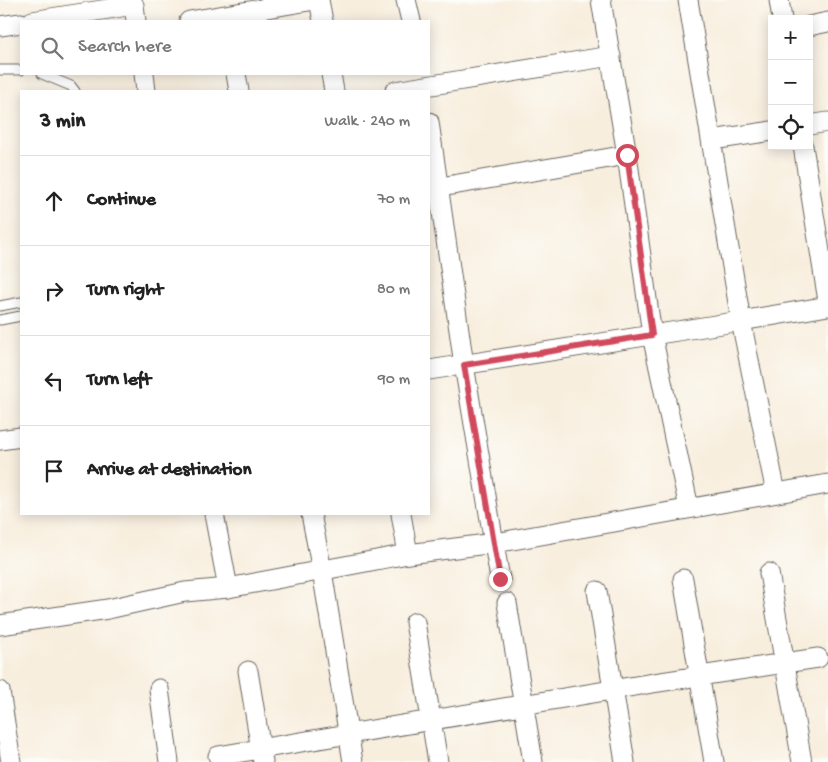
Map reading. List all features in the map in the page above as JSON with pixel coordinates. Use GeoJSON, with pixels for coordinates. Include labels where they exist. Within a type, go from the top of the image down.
{"type":"FeatureCollection","features":[{"type":"Feature","properties":{"kind":"street"},"geometry":{"type":"LineString","coordinates":[[193,20],[225,12],[317,0],[322,20]]}},
{"type":"Feature","properties":{"kind":"street"},"geometry":{"type":"LineString","coordinates":[[406,0],[410,20]]}},
{"type":"Feature","properties":{"kind":"street"},"geometry":{"type":"LineString","coordinates":[[601,0],[627,155],[652,335],[689,508]]}},
{"type":"Feature","properties":{"kind":"street"},"geometry":{"type":"LineString","coordinates":[[688,0],[742,321],[776,493]]}},
{"type":"Feature","properties":{"kind":"street"},"geometry":{"type":"LineString","coordinates":[[779,0],[781,15]]}},
{"type":"Feature","properties":{"kind":"street"},"geometry":{"type":"LineString","coordinates":[[38,20],[134,5],[136,20]]}},
{"type":"Feature","properties":{"kind":"street"},"geometry":{"type":"LineString","coordinates":[[813,25],[828,22]]}},
{"type":"Feature","properties":{"kind":"street"},"geometry":{"type":"LineString","coordinates":[[0,26],[20,23]]}},
{"type":"Feature","properties":{"kind":"street"},"geometry":{"type":"LineString","coordinates":[[399,90],[423,84],[611,56]]}},
{"type":"Feature","properties":{"kind":"street"},"geometry":{"type":"LineString","coordinates":[[144,75],[146,90]]}},
{"type":"Feature","properties":{"kind":"street"},"geometry":{"type":"LineString","coordinates":[[236,75],[239,90]]}},
{"type":"Feature","properties":{"kind":"street"},"geometry":{"type":"LineString","coordinates":[[331,75],[334,90]]}},
{"type":"Feature","properties":{"kind":"street"},"geometry":{"type":"LineString","coordinates":[[813,124],[828,122]]}},
{"type":"Feature","properties":{"kind":"street"},"geometry":{"type":"LineString","coordinates":[[712,140],[768,132]]}},
{"type":"Feature","properties":{"kind":"street"},"geometry":{"type":"LineString","coordinates":[[430,135],[434,189],[500,579]]}},
{"type":"Feature","properties":{"kind":"street"},"geometry":{"type":"LineString","coordinates":[[804,150],[828,301]]}},
{"type":"Feature","properties":{"kind":"street"},"geometry":{"type":"LineString","coordinates":[[434,189],[627,155]]}},
{"type":"Feature","properties":{"kind":"street"},"geometry":{"type":"LineString","coordinates":[[430,370],[828,306]]}},
{"type":"Feature","properties":{"kind":"street"},"geometry":{"type":"LineString","coordinates":[[0,440],[20,436]]}},
{"type":"Feature","properties":{"kind":"street"},"geometry":{"type":"LineString","coordinates":[[0,625],[108,609],[185,592],[228,588],[408,554],[495,544],[828,484]]}},
{"type":"Feature","properties":{"kind":"street"},"geometry":{"type":"LineString","coordinates":[[214,515],[228,588]]}},
{"type":"Feature","properties":{"kind":"street"},"geometry":{"type":"LineString","coordinates":[[311,515],[353,762]]}},
{"type":"Feature","properties":{"kind":"street"},"geometry":{"type":"LineString","coordinates":[[401,515],[408,554]]}},
{"type":"Feature","properties":{"kind":"street"},"geometry":{"type":"LineString","coordinates":[[769,573],[802,762]]}},
{"type":"Feature","properties":{"kind":"street"},"geometry":{"type":"LineString","coordinates":[[683,580],[714,762]]}},
{"type":"Feature","properties":{"kind":"street"},"geometry":{"type":"LineString","coordinates":[[597,591],[625,762]]}},
{"type":"Feature","properties":{"kind":"street"},"geometry":{"type":"LineString","coordinates":[[507,603],[533,762]]}},
{"type":"Feature","properties":{"kind":"street"},"geometry":{"type":"LineString","coordinates":[[415,622],[438,762]]}},
{"type":"Feature","properties":{"kind":"street"},"geometry":{"type":"LineString","coordinates":[[218,756],[262,755],[348,734],[818,658]]}},
{"type":"Feature","properties":{"kind":"street"},"geometry":{"type":"LineString","coordinates":[[248,671],[262,755]]}},
{"type":"Feature","properties":{"kind":"street"},"geometry":{"type":"LineString","coordinates":[[159,689],[168,762]]}},
{"type":"Feature","properties":{"kind":"street"},"geometry":{"type":"LineString","coordinates":[[0,691],[11,762]]}},
{"type":"Feature","properties":{"kind":"lane"},"geometry":{"type":"LineString","coordinates":[[0,70],[20,70]]}},
{"type":"Feature","properties":{"kind":"lane"},"geometry":{"type":"LineString","coordinates":[[44,75],[71,86],[74,90]]}},
{"type":"Feature","properties":{"kind":"lane"},"geometry":{"type":"LineString","coordinates":[[0,306],[20,302]]}},
{"type":"Feature","properties":{"kind":"lane"},"geometry":{"type":"LineString","coordinates":[[0,320],[20,316]]}},
{"type":"Feature","properties":{"kind":"route"},"geometry":{"type":"LineString","coordinates":[[500,579],[464,365],[652,335],[627,155]]}}]}
